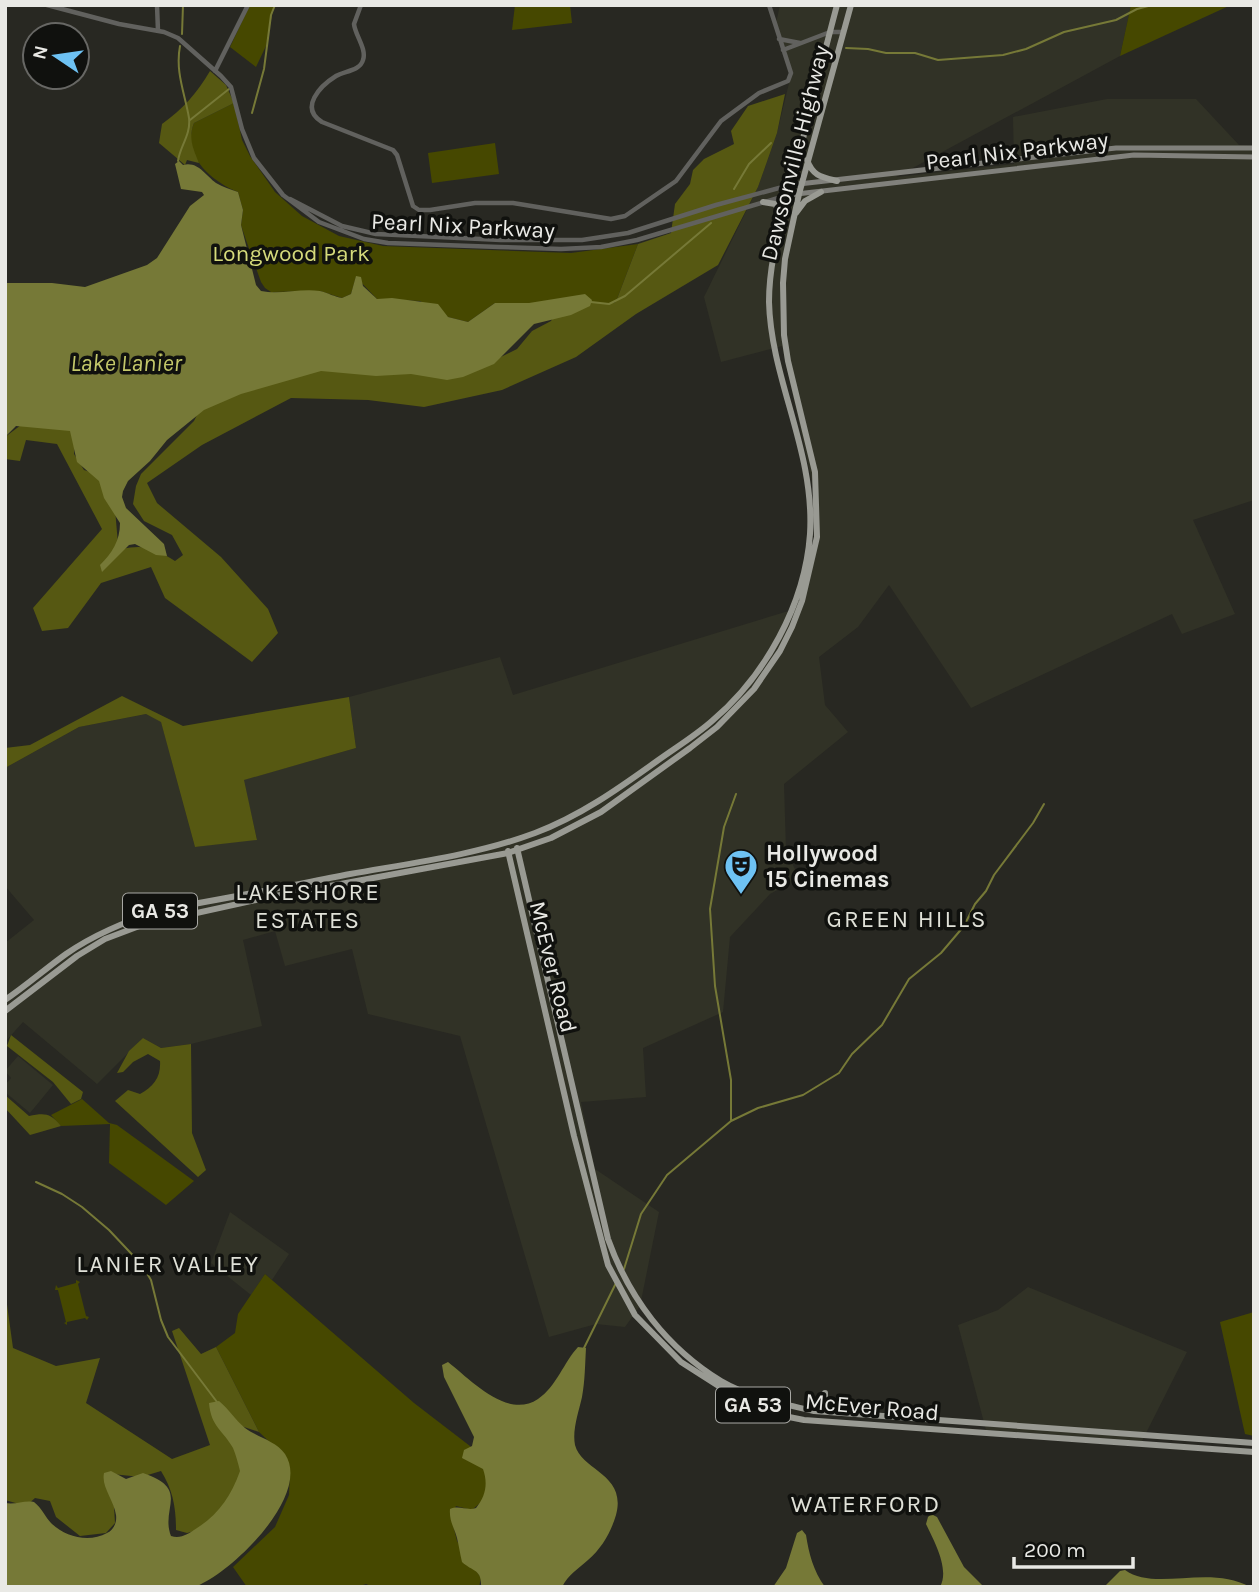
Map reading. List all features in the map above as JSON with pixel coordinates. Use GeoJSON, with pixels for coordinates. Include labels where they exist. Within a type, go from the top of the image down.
{"type":"FeatureCollection","features":[{"type":"Feature","properties":{"kind":"main road","name":"Dawsonville Highway"},"geometry":{"type":"LineString","coordinates":[[5,1000],[65,955],[108,930],[164,909],[440,858],[514,840],[556,824],[584,811],[634,779],[712,721],[757,672],[789,616],[801,580],[810,531],[810,490],[772,337],[770,282],[782,215],[837,5]]}},
{"type":"Feature","properties":{"kind":"main road","name":"Dawsonville Highway"},"geometry":{"type":"LineString","coordinates":[[5,1011],[77,956],[106,939],[142,925],[205,910],[508,853],[566,831],[601,811],[717,727],[744,701],[762,679],[792,627],[805,591],[817,537],[814,466],[784,335],[783,270],[801,183],[851,5]]}},
{"type":"Feature","properties":{"kind":"main road","name":"Pearl Nix Parkway"},"geometry":{"type":"LineString","coordinates":[[790,185],[1116,148],[1254,148]]}},
{"type":"Feature","properties":{"kind":"main road","name":"Pearl Nix Parkway"},"geometry":{"type":"LineString","coordinates":[[788,195],[1134,155],[1254,157]]}},
{"type":"Feature","properties":{"kind":"main road"},"geometry":{"type":"LineString","coordinates":[[807,160],[812,172],[818,177],[837,181]]}},
{"type":"Feature","properties":{"kind":"main road"},"geometry":{"type":"LineString","coordinates":[[793,217],[805,201],[821,192]]}},
{"type":"Feature","properties":{"kind":"main road"},"geometry":{"type":"LineString","coordinates":[[764,202],[775,204],[782,215]]}},
{"type":"Feature","properties":{"kind":"main road","name":"McEver Road"},"geometry":{"type":"LineString","coordinates":[[514,840],[608,1239],[626,1282],[649,1318],[696,1364],[722,1382],[745,1392],[814,1411],[1254,1443]]}},
{"type":"Feature","properties":{"kind":"main road","name":"McEver Road"},"geometry":{"type":"LineString","coordinates":[[505,842],[574,1136],[608,1265],[635,1315],[681,1362],[742,1401],[812,1421],[1254,1452]]}},
{"type":"Feature","properties":{"kind":"main road"},"geometry":{"type":"LineString","coordinates":[[345,875],[347,883]]}},
{"type":"Feature","properties":{"kind":"main road"},"geometry":{"type":"LineString","coordinates":[[533,959],[539,964],[549,1002],[554,1010]]}},
{"type":"Feature","properties":{"kind":"main road"},"geometry":{"type":"LineString","coordinates":[[825,1393],[828,1409],[869,1416]]}},
{"type":"Feature","properties":{"kind":"street"},"geometry":{"type":"LineString","coordinates":[[47,5],[178,38],[231,88],[242,129],[254,158],[283,195]]}},
{"type":"Feature","properties":{"kind":"street"},"geometry":{"type":"LineString","coordinates":[[156,5],[158,31]]}},
{"type":"Feature","properties":{"kind":"street"},"geometry":{"type":"LineString","coordinates":[[215,71],[248,5]]}},
{"type":"Feature","properties":{"kind":"street"},"geometry":{"type":"LineString","coordinates":[[361,5],[354,24],[364,52],[364,60],[358,67],[341,73],[326,83],[313,100],[312,109],[322,122],[391,148],[397,155],[410,202],[419,209],[430,210],[493,202],[548,208],[603,219],[620,218],[676,181],[712,131],[759,93],[788,81],[791,73],[769,5]]}},
{"type":"Feature","properties":{"kind":"street"},"geometry":{"type":"LineString","coordinates":[[783,50],[830,32],[842,32]]}},
{"type":"Feature","properties":{"kind":"street"},"geometry":{"type":"LineString","coordinates":[[779,39],[801,43]]}},
{"type":"Feature","properties":{"kind":"street","name":"Pearl Nix Parkway"},"geometry":{"type":"LineString","coordinates":[[283,195],[342,226],[376,234],[572,241],[628,233],[790,185]]}},
{"type":"Feature","properties":{"kind":"street","name":"Pearl Nix Parkway"},"geometry":{"type":"LineString","coordinates":[[283,195],[319,222],[350,235],[377,241],[561,250],[601,247],[637,240],[788,195]]}},
{"type":"Feature","properties":{"kind":"shaded area"},"geometry":{"type":"Polygon","coordinates":[[[780,5],[1131,5],[1120,56],[896,177],[1014,164],[1013,117],[1107,99],[1196,99],[1239,145],[1254,146],[1254,500],[1193,520],[1235,614],[1182,634],[1172,614],[971,708],[889,585],[858,627],[819,657],[825,705],[848,732],[784,784],[786,850],[799,878],[770,894],[730,937],[723,1012],[643,1048],[646,1097],[581,1102],[595,1169],[659,1212],[640,1306],[625,1327],[596,1324],[549,1337],[460,1036],[368,1014],[352,949],[285,966],[275,931],[243,940],[262,1026],[191,1044],[161,1048],[143,1038],[97,1084],[23,1022],[5,1042],[5,943],[34,920],[5,886],[5,768],[79,727],[146,714],[161,721],[195,847],[257,839],[243,780],[356,748],[349,697],[500,657],[513,695],[795,609],[804,587],[813,548],[816,500],[782,346],[721,362],[704,297],[758,187],[777,133],[791,75],[776,23],[780,5]]]}},
{"type":"Feature","properties":{"kind":"shaded area"},"geometry":{"type":"Polygon","coordinates":[[[210,71],[226,85],[234,103],[194,123],[191,138],[199,163],[187,160],[185,165],[159,143],[162,124],[189,100],[210,71]]]}},
{"type":"Feature","properties":{"kind":"shaded area"},"geometry":{"type":"Polygon","coordinates":[[[785,94],[777,133],[758,187],[718,265],[636,314],[576,357],[502,390],[424,407],[368,400],[291,398],[202,445],[147,483],[157,503],[221,557],[268,609],[278,633],[252,662],[165,598],[151,567],[101,583],[68,628],[42,631],[33,608],[102,529],[57,444],[26,440],[20,461],[5,459],[5,437],[21,425],[75,428],[74,454],[84,470],[105,477],[115,509],[118,544],[121,549],[150,548],[175,561],[183,555],[172,535],[144,521],[133,504],[136,486],[141,474],[194,421],[204,401],[291,373],[342,367],[476,369],[517,349],[532,331],[551,321],[561,304],[529,303],[614,303],[638,244],[671,233],[675,204],[690,184],[693,170],[704,159],[734,144],[731,131],[748,106],[785,94]]]}},
{"type":"Feature","properties":{"kind":"shaded area"},"geometry":{"type":"Polygon","coordinates":[[[122,696],[183,726],[349,697],[356,748],[244,780],[257,840],[195,847],[161,722],[146,714],[79,727],[5,768],[5,748],[30,745],[122,696]]]}},
{"type":"Feature","properties":{"kind":"shaded area"},"geometry":{"type":"Polygon","coordinates":[[[11,1035],[83,1092],[81,1099],[71,1104],[53,1082],[7,1046],[11,1035]]]}},
{"type":"Feature","properties":{"kind":"shaded area"},"geometry":{"type":"Polygon","coordinates":[[[143,1038],[161,1048],[191,1044],[192,1133],[206,1170],[198,1177],[115,1101],[128,1090],[140,1094],[153,1084],[158,1076],[160,1061],[148,1054],[133,1062],[123,1072],[117,1073],[129,1051],[143,1038]]]}},
{"type":"Feature","properties":{"kind":"shaded area"},"geometry":{"type":"Polygon","coordinates":[[[18,1056],[53,1085],[30,1113],[5,1092],[5,1085],[11,1078],[5,1071],[18,1056]]]}},
{"type":"Feature","properties":{"kind":"shaded area"},"geometry":{"type":"Polygon","coordinates":[[[5,1095],[29,1116],[47,1115],[61,1126],[30,1135],[5,1108],[5,1095]]]}},
{"type":"Feature","properties":{"kind":"shaded area"},"geometry":{"type":"Polygon","coordinates":[[[230,1212],[289,1254],[272,1280],[265,1274],[251,1295],[211,1263],[230,1212]]]}},
{"type":"Feature","properties":{"kind":"shaded area"},"geometry":{"type":"Polygon","coordinates":[[[1028,1287],[1187,1352],[1142,1441],[986,1430],[958,1325],[998,1310],[1028,1287]]]}},
{"type":"Feature","properties":{"kind":"shaded area"},"geometry":{"type":"Polygon","coordinates":[[[5,1290],[13,1348],[56,1366],[100,1358],[86,1403],[172,1459],[210,1445],[172,1331],[179,1328],[201,1354],[216,1347],[259,1432],[241,1426],[242,1472],[226,1503],[207,1528],[187,1533],[176,1530],[173,1499],[161,1471],[141,1477],[112,1474],[115,1523],[106,1533],[80,1536],[56,1517],[50,1501],[35,1498],[26,1506],[5,1500],[5,1290]]]}},
{"type":"Feature","properties":{"kind":"green space"},"geometry":{"type":"Polygon","coordinates":[[[250,5],[274,5],[266,46],[256,67],[230,47],[250,5]]]}},
{"type":"Feature","properties":{"kind":"green space"},"geometry":{"type":"Polygon","coordinates":[[[515,5],[570,5],[572,23],[512,30],[515,5]]]}},
{"type":"Feature","properties":{"kind":"green space"},"geometry":{"type":"Polygon","coordinates":[[[1131,5],[1231,5],[1120,56],[1131,5]]]}},
{"type":"Feature","properties":{"kind":"green space","name":"Longwood Park"},"geometry":{"type":"Polygon","coordinates":[[[234,103],[242,140],[275,192],[302,216],[339,236],[383,246],[571,253],[638,244],[617,299],[612,304],[495,303],[468,322],[448,317],[420,301],[377,299],[356,277],[351,294],[342,298],[320,291],[273,292],[269,303],[271,292],[261,282],[241,225],[243,210],[238,192],[209,174],[195,156],[192,146],[194,123],[234,103]]]}},
{"type":"Feature","properties":{"kind":"green space"},"geometry":{"type":"Polygon","coordinates":[[[495,143],[499,174],[432,183],[428,153],[495,143]]]}},
{"type":"Feature","properties":{"kind":"green space"},"geometry":{"type":"Polygon","coordinates":[[[82,1099],[109,1123],[117,1125],[194,1181],[166,1205],[109,1163],[110,1124],[61,1126],[51,1115],[82,1099]]]}},
{"type":"Feature","properties":{"kind":"green space"},"geometry":{"type":"Polygon","coordinates":[[[265,1274],[414,1403],[470,1446],[481,1462],[487,1477],[487,1497],[472,1510],[456,1506],[451,1516],[457,1541],[481,1578],[479,1587],[373,1587],[366,1584],[357,1587],[247,1587],[233,1567],[275,1527],[289,1495],[290,1471],[278,1450],[259,1432],[216,1347],[235,1333],[238,1314],[265,1274]]]}},
{"type":"Feature","properties":{"kind":"green space"},"geometry":{"type":"Polygon","coordinates":[[[76,1280],[80,1282],[78,1284],[86,1316],[89,1317],[87,1320],[85,1318],[67,1322],[67,1325],[64,1323],[66,1322],[58,1290],[55,1290],[56,1285],[58,1288],[76,1283],[76,1280]]]}},
{"type":"Feature","properties":{"kind":"green space"},"geometry":{"type":"Polygon","coordinates":[[[1254,1312],[1254,1436],[1245,1434],[1220,1322],[1254,1312]]]}},
{"type":"Feature","properties":{"kind":"water","name":"Lake Lanier"},"geometry":{"type":"Polygon","coordinates":[[[179,161],[183,165],[197,167],[216,183],[238,192],[243,210],[241,225],[256,285],[261,291],[313,290],[342,298],[351,294],[356,276],[361,277],[363,286],[377,299],[392,298],[438,304],[448,317],[468,322],[495,303],[529,303],[585,294],[592,300],[590,306],[571,315],[534,324],[494,364],[463,377],[447,380],[411,374],[376,376],[321,371],[241,394],[204,410],[167,440],[150,461],[128,481],[123,491],[126,508],[164,544],[167,556],[156,555],[135,544],[129,545],[102,572],[100,565],[114,546],[120,523],[104,498],[99,481],[77,462],[70,431],[16,426],[5,437],[5,283],[52,283],[85,287],[147,265],[157,258],[190,206],[204,195],[202,192],[181,189],[175,164],[179,161]]]}},
{"type":"Feature","properties":{"kind":"water"},"geometry":{"type":"Polygon","coordinates":[[[578,1347],[586,1348],[575,1445],[579,1454],[610,1482],[615,1490],[618,1501],[611,1528],[598,1550],[570,1575],[562,1587],[481,1587],[478,1574],[462,1562],[450,1509],[476,1508],[484,1494],[485,1474],[483,1469],[462,1458],[464,1450],[472,1446],[474,1437],[444,1377],[442,1365],[448,1362],[478,1387],[502,1401],[526,1404],[538,1399],[550,1388],[578,1347]]]}},
{"type":"Feature","properties":{"kind":"water"},"geometry":{"type":"Polygon","coordinates":[[[219,1401],[245,1428],[272,1442],[281,1450],[285,1454],[290,1471],[288,1490],[278,1510],[264,1530],[229,1565],[212,1578],[186,1588],[5,1587],[5,1503],[34,1502],[51,1523],[63,1532],[93,1538],[109,1532],[116,1520],[115,1509],[104,1483],[104,1473],[111,1471],[126,1479],[143,1473],[158,1479],[170,1493],[171,1536],[187,1534],[212,1517],[233,1488],[240,1471],[233,1448],[210,1411],[209,1403],[219,1401]]]}},
{"type":"Feature","properties":{"kind":"water"},"geometry":{"type":"Polygon","coordinates":[[[931,1514],[937,1517],[964,1567],[984,1587],[940,1587],[943,1580],[942,1564],[926,1524],[931,1514]]]}},
{"type":"Feature","properties":{"kind":"water"},"geometry":{"type":"Polygon","coordinates":[[[802,1530],[806,1535],[815,1568],[825,1587],[773,1587],[786,1568],[797,1533],[802,1530]]]}},
{"type":"Feature","properties":{"kind":"water"},"geometry":{"type":"Polygon","coordinates":[[[1125,1570],[1151,1579],[1217,1578],[1250,1587],[1104,1587],[1120,1571],[1125,1570]]]}},
{"type":"Feature","properties":{"kind":"waterway"},"geometry":{"type":"LineString","coordinates":[[182,34],[183,5]]}},
{"type":"Feature","properties":{"kind":"waterway"},"geometry":{"type":"LineString","coordinates":[[252,113],[264,69],[271,15],[275,5]]}},
{"type":"Feature","properties":{"kind":"waterway"},"geometry":{"type":"LineString","coordinates":[[846,48],[915,53],[938,60],[1003,55],[1026,49],[1064,32],[1116,20],[1152,5]]}},
{"type":"Feature","properties":{"kind":"waterway"},"geometry":{"type":"LineString","coordinates":[[1175,5],[1182,6]]}},
{"type":"Feature","properties":{"kind":"waterway"},"geometry":{"type":"LineString","coordinates":[[178,161],[189,124],[180,74],[180,46]]}},
{"type":"Feature","properties":{"kind":"waterway"},"geometry":{"type":"LineString","coordinates":[[190,120],[229,89]]}},
{"type":"Feature","properties":{"kind":"waterway"},"geometry":{"type":"LineString","coordinates":[[734,189],[749,164],[771,143]]}},
{"type":"Feature","properties":{"kind":"waterway"},"geometry":{"type":"LineString","coordinates":[[591,302],[609,304],[625,296],[711,223]]}},
{"type":"Feature","properties":{"kind":"waterway"},"geometry":{"type":"LineString","coordinates":[[731,1120],[731,1080],[715,986],[710,909],[724,827],[736,794]]}},
{"type":"Feature","properties":{"kind":"waterway"},"geometry":{"type":"LineString","coordinates":[[624,1269],[641,1214],[667,1175],[731,1121],[758,1108],[803,1095],[839,1073],[852,1054],[882,1025],[909,979],[941,953],[964,926],[994,875],[1044,804]]}},
{"type":"Feature","properties":{"kind":"waterway"},"geometry":{"type":"LineString","coordinates":[[36,1182],[82,1207],[109,1230],[142,1265],[151,1280],[168,1337],[217,1402]]}},
{"type":"Feature","properties":{"kind":"waterway"},"geometry":{"type":"LineString","coordinates":[[584,1348],[616,1283]]}},
{"type":"Feature","properties":{"kind":"place","name":"Hollywood 15 Cinemas"},"geometry":{"type":"Point","coordinates":[741,896]}},
{"type":"Feature","properties":{"kind":"district","name":"LAKESHORE ESTATES"},"geometry":{"type":"Point","coordinates":[308,906]}},
{"type":"Feature","properties":{"kind":"district","name":"GREEN HILLS"},"geometry":{"type":"Point","coordinates":[907,919]}},
{"type":"Feature","properties":{"kind":"district","name":"LANIER VALLEY"},"geometry":{"type":"Point","coordinates":[168,1264]}},
{"type":"Feature","properties":{"kind":"district","name":"WATERFORD"},"geometry":{"type":"Point","coordinates":[866,1504]}}]}
